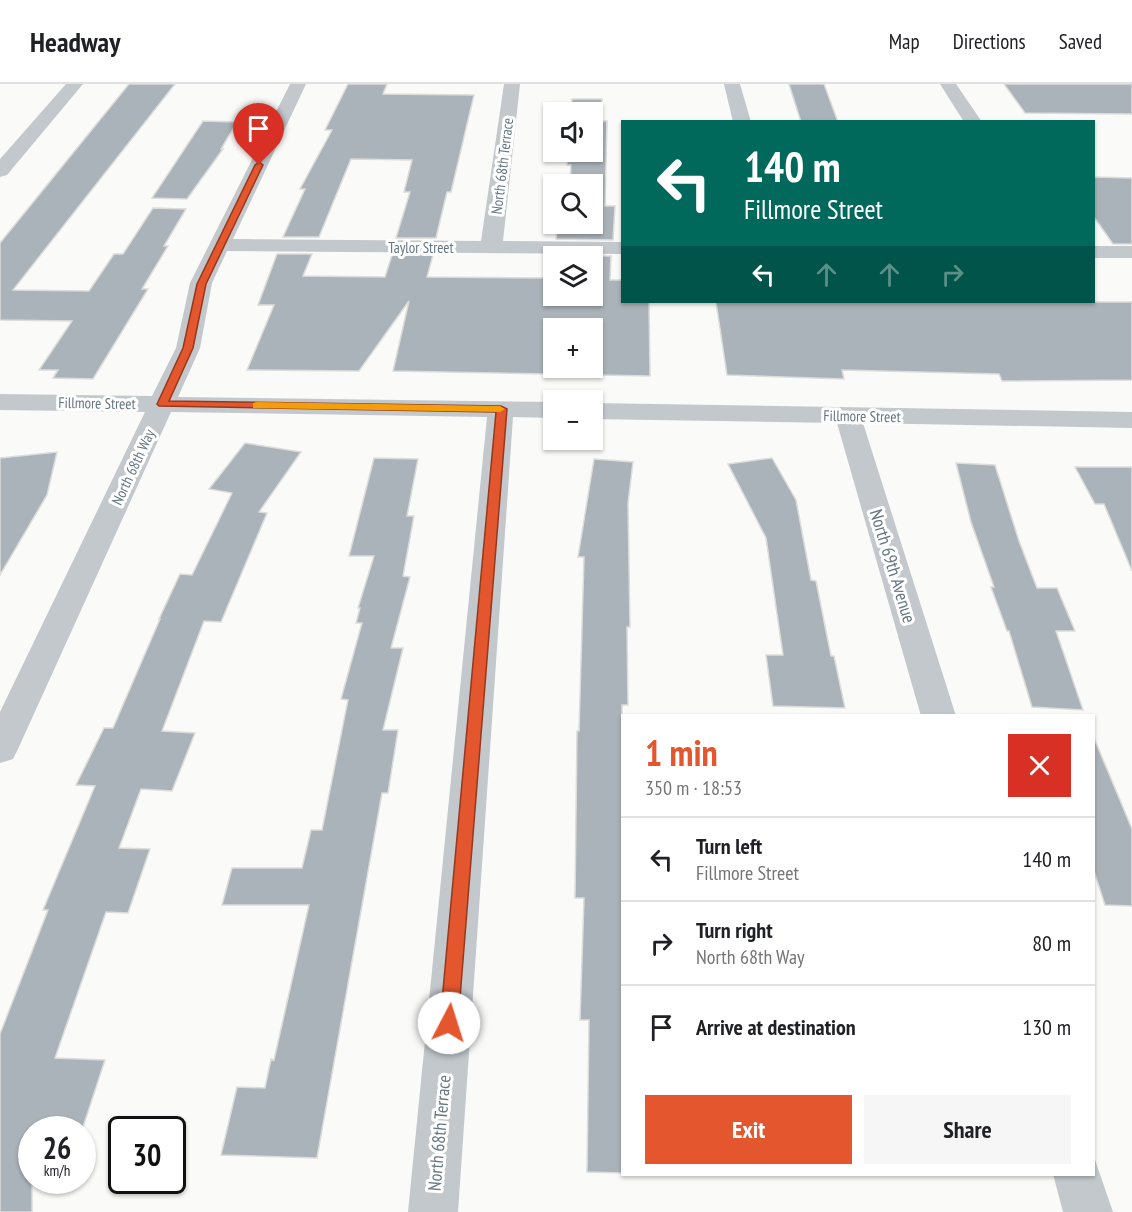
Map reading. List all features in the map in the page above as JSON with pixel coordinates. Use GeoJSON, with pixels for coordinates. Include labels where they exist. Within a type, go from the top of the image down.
{"type":"FeatureCollection","features":[{"type":"Feature","properties":{"kind":"street"},"geometry":{"type":"LineString","coordinates":[[0,171],[75,84]]}},
{"type":"Feature","properties":{"kind":"street","name":"North 68th Way"},"geometry":{"type":"LineString","coordinates":[[0,749],[188,348],[201,284],[298,84]]}},
{"type":"Feature","properties":{"kind":"street","name":"North 68th Terrace"},"geometry":{"type":"LineString","coordinates":[[491,248],[512,84]]}},
{"type":"Feature","properties":{"kind":"street"},"geometry":{"type":"LineString","coordinates":[[732,84],[741,120]]}},
{"type":"Feature","properties":{"kind":"street"},"geometry":{"type":"LineString","coordinates":[[948,84],[972,120]]}},
{"type":"Feature","properties":{"kind":"street","name":"Taylor Street"},"geometry":{"type":"LineString","coordinates":[[220,245],[621,248]]}},
{"type":"Feature","properties":{"kind":"street"},"geometry":{"type":"LineString","coordinates":[[1095,252],[1132,252]]}},
{"type":"Feature","properties":{"kind":"street","name":"Fillmore Street"},"geometry":{"type":"LineString","coordinates":[[0,402],[543,410]]}},
{"type":"Feature","properties":{"kind":"street","name":"North 68th Terrace"},"geometry":{"type":"LineString","coordinates":[[433,1212],[501,409]]}},
{"type":"Feature","properties":{"kind":"street","name":"Fillmore Street"},"geometry":{"type":"LineString","coordinates":[[603,411],[1132,420]]}},
{"type":"Feature","properties":{"kind":"street","name":"North 69th Avenue"},"geometry":{"type":"LineString","coordinates":[[848,416],[938,714]]}},
{"type":"Feature","properties":{"kind":"street"},"geometry":{"type":"LineString","coordinates":[[1078,1176],[1088,1212]]}},
{"type":"Feature","properties":{"kind":"building"},"geometry":{"type":"Polygon","coordinates":[[[129,84],[175,84],[13,290],[89,291],[114,254],[123,254],[153,208],[186,209],[164,246],[168,246],[142,289],[148,289],[93,379],[53,378],[58,370],[39,370],[72,321],[0,320],[0,243],[129,84]]]}},
{"type":"Feature","properties":{"kind":"building"},"geometry":{"type":"Polygon","coordinates":[[[348,84],[387,84],[383,94],[474,95],[451,192],[447,192],[436,238],[396,238],[410,192],[404,192],[412,160],[351,159],[319,237],[283,237],[305,189],[300,189],[332,130],[325,130],[348,84]]]}},
{"type":"Feature","properties":{"kind":"building"},"geometry":{"type":"Polygon","coordinates":[[[789,84],[824,84],[837,120],[800,120],[789,84]]]}},
{"type":"Feature","properties":{"kind":"building"},"geometry":{"type":"Polygon","coordinates":[[[1004,84],[1132,84],[1132,114],[1025,113],[1004,84]]]}},
{"type":"Feature","properties":{"kind":"building"},"geometry":{"type":"Polygon","coordinates":[[[572,99],[602,99],[602,102],[572,102],[572,99]]]}},
{"type":"Feature","properties":{"kind":"building"},"geometry":{"type":"Polygon","coordinates":[[[203,121],[237,122],[221,149],[223,149],[187,199],[152,198],[203,121]]]}},
{"type":"Feature","properties":{"kind":"building"},"geometry":{"type":"Polygon","coordinates":[[[603,121],[607,121],[605,206],[615,206],[613,240],[556,239],[557,234],[603,234],[603,174],[571,174],[571,165],[567,165],[567,162],[603,162],[603,121]]]}},
{"type":"Feature","properties":{"kind":"building"},"geometry":{"type":"Polygon","coordinates":[[[1095,177],[1132,178],[1132,244],[1113,244],[1095,218],[1095,177]]]}},
{"type":"Feature","properties":{"kind":"building"},"geometry":{"type":"Polygon","coordinates":[[[277,254],[312,254],[303,276],[385,277],[392,255],[433,255],[427,277],[543,278],[543,306],[603,306],[603,256],[611,256],[610,280],[621,280],[621,303],[649,303],[650,376],[603,375],[603,318],[543,318],[543,374],[393,371],[409,301],[359,371],[247,370],[274,305],[258,305],[277,254]]]}},
{"type":"Feature","properties":{"kind":"building"},"geometry":{"type":"Polygon","coordinates":[[[1132,302],[1132,380],[1002,381],[999,374],[842,370],[844,379],[727,375],[716,303],[1132,302]]]}},
{"type":"Feature","properties":{"kind":"building"},"geometry":{"type":"Polygon","coordinates":[[[245,443],[301,452],[259,512],[267,513],[221,622],[204,621],[162,731],[195,733],[172,791],[141,789],[119,848],[150,849],[128,913],[106,912],[55,1058],[105,1060],[87,1116],[18,1116],[18,1194],[32,1194],[32,1212],[0,1212],[0,1034],[48,910],[43,910],[95,786],[76,785],[104,728],[113,728],[180,574],[192,575],[232,493],[209,489],[245,443]]]}},
{"type":"Feature","properties":{"kind":"building"},"geometry":{"type":"Polygon","coordinates":[[[57,452],[47,495],[0,575],[0,458],[57,452]]]}},
{"type":"Feature","properties":{"kind":"building"},"geometry":{"type":"Polygon","coordinates":[[[374,458],[418,459],[407,516],[414,516],[403,576],[410,577],[391,648],[403,648],[383,730],[398,730],[388,793],[382,793],[317,1158],[221,1155],[237,1087],[265,1088],[271,1059],[274,1060],[309,905],[222,905],[232,868],[302,868],[311,830],[322,830],[348,700],[341,699],[362,623],[356,623],[360,608],[358,608],[374,556],[349,556],[374,458]]]}},
{"type":"Feature","properties":{"kind":"building"},"geometry":{"type":"Polygon","coordinates":[[[772,458],[796,500],[811,580],[816,581],[831,656],[834,656],[845,708],[773,706],[766,655],[783,655],[766,538],[728,464],[772,458]]]}},
{"type":"Feature","properties":{"kind":"building"},"geometry":{"type":"Polygon","coordinates":[[[594,459],[633,462],[628,503],[630,627],[627,627],[628,705],[622,705],[621,714],[621,1173],[587,1172],[589,1020],[580,1020],[584,898],[575,898],[577,731],[579,731],[584,557],[578,557],[594,459]]]}},
{"type":"Feature","properties":{"kind":"building"},"geometry":{"type":"Polygon","coordinates":[[[956,463],[995,465],[1019,541],[1037,588],[1057,588],[1075,631],[1056,631],[1083,710],[1032,707],[1009,631],[1007,631],[991,587],[994,587],[971,522],[956,463]]]}},
{"type":"Feature","properties":{"kind":"building"},"geometry":{"type":"Polygon","coordinates":[[[1075,467],[1132,467],[1132,571],[1104,504],[1095,504],[1075,467]]]}},
{"type":"Feature","properties":{"kind":"building"},"geometry":{"type":"Polygon","coordinates":[[[1095,740],[1132,829],[1132,906],[1105,905],[1095,874],[1095,740]]]}},
{"type":"Feature","properties":{"kind":"slow traffic"},"geometry":{"type":"LineString","coordinates":[[257,406],[500,409]]}},
{"type":"Feature","properties":{"kind":"route"},"geometry":{"type":"LineString","coordinates":[[259,165],[201,284],[188,348],[162,404],[501,409],[449,1023]]}}]}
